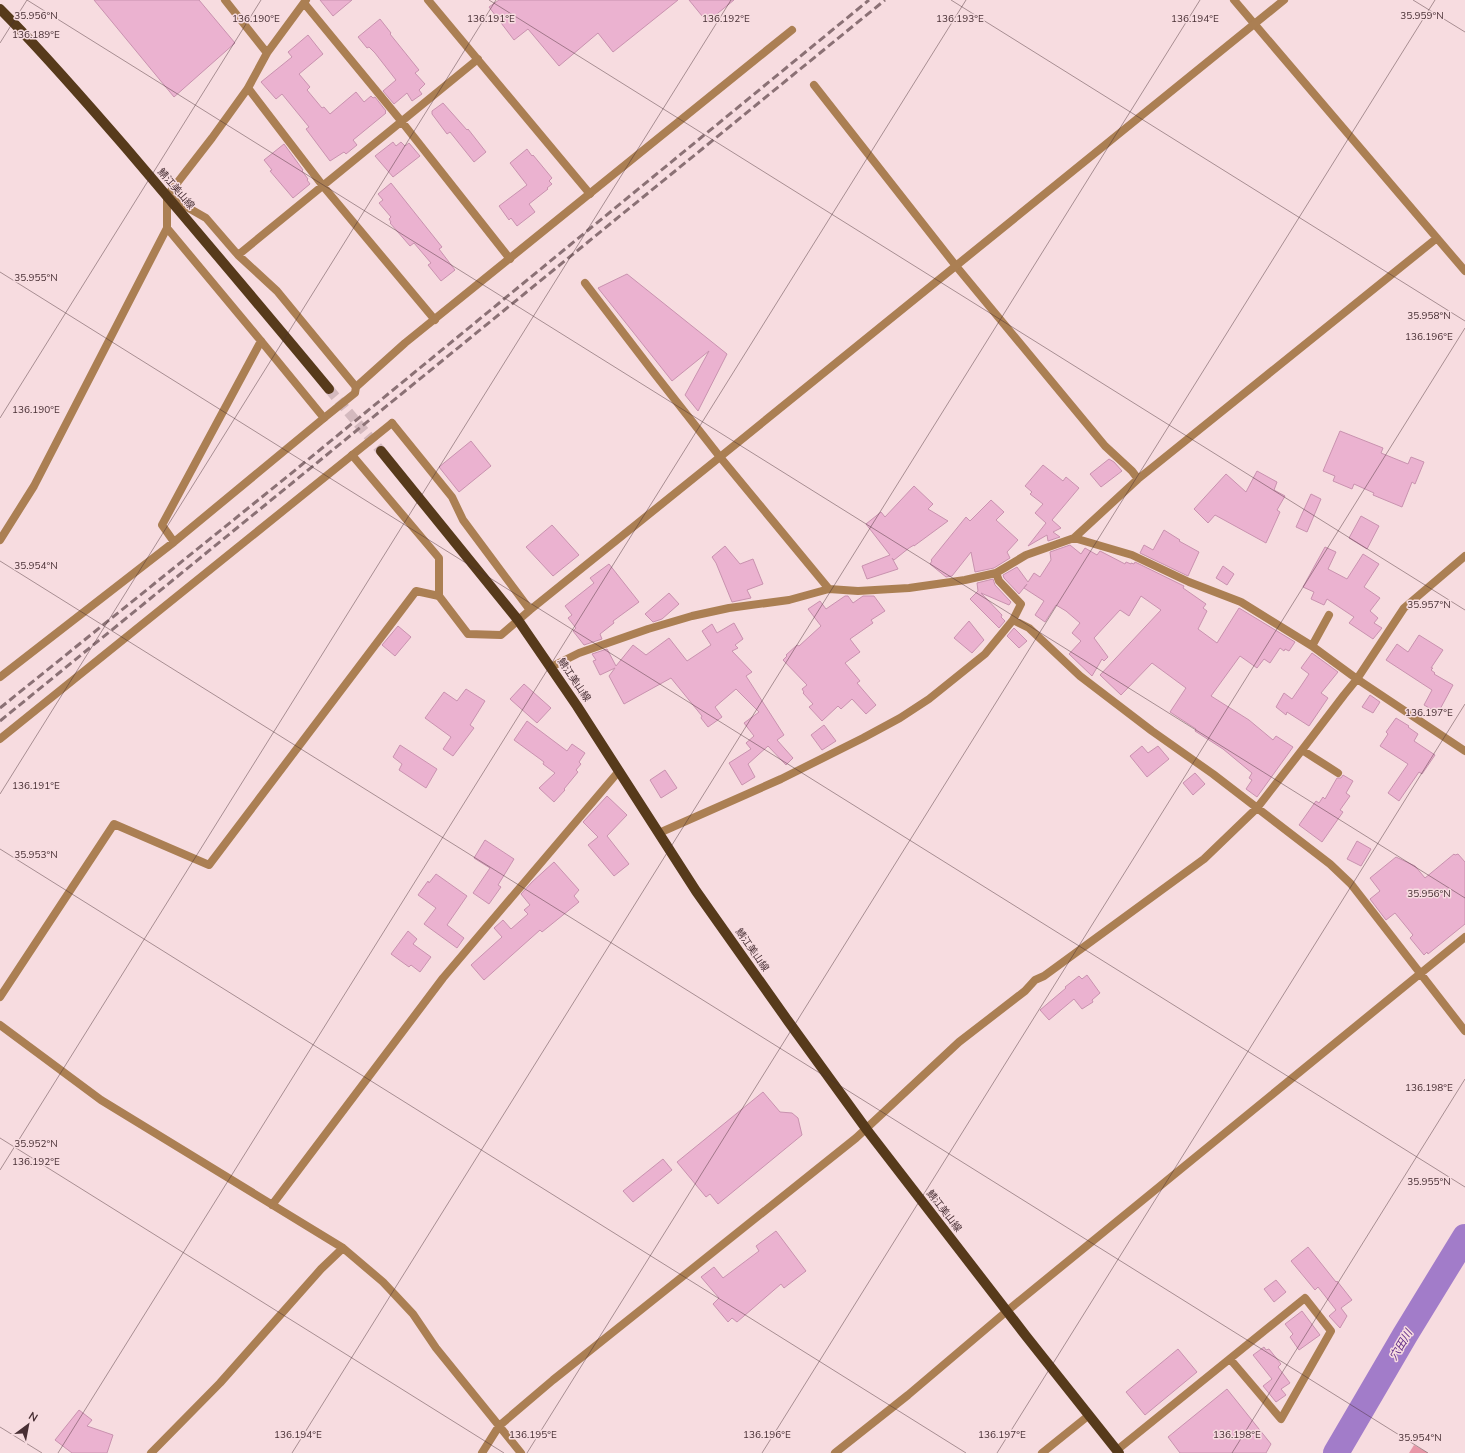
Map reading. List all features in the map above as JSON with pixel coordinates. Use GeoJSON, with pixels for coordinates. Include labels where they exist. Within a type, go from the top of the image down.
{"type":"FeatureCollection","features":[{"type":"Feature","properties":{"kind":"main road","name":"鯖江美山線"},"geometry":{"type":"LineString","coordinates":[[0,9],[68,82],[167,196],[329,389]]}},
{"type":"Feature","properties":{"kind":"main road","name":"鯖江美山線"},"geometry":{"type":"LineString","coordinates":[[381,451],[518,620],[551,667],[696,891],[867,1130],[1088,1416],[1118,1451]]}},
{"type":"Feature","properties":{"kind":"street"},"geometry":{"type":"LineString","coordinates":[[225,0],[267,53]]}},
{"type":"Feature","properties":{"kind":"street"},"geometry":{"type":"LineString","coordinates":[[428,0],[590,194]]}},
{"type":"Feature","properties":{"kind":"street"},"geometry":{"type":"LineString","coordinates":[[1234,0],[1465,272]]}},
{"type":"Feature","properties":{"kind":"street"},"geometry":{"type":"LineString","coordinates":[[352,455],[439,558],[439,596],[468,634],[501,635],[1284,0]]}},
{"type":"Feature","properties":{"kind":"street"},"geometry":{"type":"LineString","coordinates":[[0,540],[34,486],[167,228],[167,196],[248,88],[267,53],[305,2],[510,258]]}},
{"type":"Feature","properties":{"kind":"street"},"geometry":{"type":"LineString","coordinates":[[0,677],[174,542],[355,393],[356,387],[405,343],[792,30]]}},
{"type":"Feature","properties":{"kind":"street"},"geometry":{"type":"LineString","coordinates":[[238,255],[478,59]]}},
{"type":"Feature","properties":{"kind":"street"},"geometry":{"type":"LineString","coordinates":[[814,85],[956,266],[1105,446],[1132,471],[1138,479]]}},
{"type":"Feature","properties":{"kind":"street"},"geometry":{"type":"LineString","coordinates":[[248,88],[323,186],[435,320]]}},
{"type":"Feature","properties":{"kind":"street"},"geometry":{"type":"LineString","coordinates":[[167,196],[206,218],[238,255],[277,291],[356,387]]}},
{"type":"Feature","properties":{"kind":"street"},"geometry":{"type":"LineString","coordinates":[[167,228],[324,418]]}},
{"type":"Feature","properties":{"kind":"street"},"geometry":{"type":"LineString","coordinates":[[551,667],[579,653],[648,629],[692,616],[729,608],[789,600],[829,589],[858,591],[909,588],[965,580],[996,573],[1026,555],[1074,538],[1138,479],[1437,238]]}},
{"type":"Feature","properties":{"kind":"street"},"geometry":{"type":"LineString","coordinates":[[585,283],[720,457],[829,589]]}},
{"type":"Feature","properties":{"kind":"street"},"geometry":{"type":"LineString","coordinates":[[174,542],[162,525],[261,341]]}},
{"type":"Feature","properties":{"kind":"street"},"geometry":{"type":"LineString","coordinates":[[0,739],[392,423],[452,496],[462,520],[530,610]]}},
{"type":"Feature","properties":{"kind":"street"},"geometry":{"type":"LineString","coordinates":[[1074,538],[1132,555],[1190,582],[1241,602],[1312,646],[1357,679],[1465,751]]}},
{"type":"Feature","properties":{"kind":"street"},"geometry":{"type":"LineString","coordinates":[[482,1453],[499,1426],[553,1380],[867,1130],[959,1042],[1025,991],[1035,980],[1044,976],[1204,859],[1257,808],[1357,679],[1404,608],[1465,556]]}},
{"type":"Feature","properties":{"kind":"street"},"geometry":{"type":"LineString","coordinates":[[659,833],[781,779],[900,718],[929,699],[985,654],[1013,620],[1021,604],[999,581],[996,573]]}},
{"type":"Feature","properties":{"kind":"street"},"geometry":{"type":"LineString","coordinates":[[0,997],[114,824],[209,865],[416,590],[439,596]]}},
{"type":"Feature","properties":{"kind":"street"},"geometry":{"type":"LineString","coordinates":[[1312,646],[1329,615]]}},
{"type":"Feature","properties":{"kind":"street"},"geometry":{"type":"LineString","coordinates":[[1013,620],[1029,628],[1080,676],[1330,864],[1351,884],[1465,1031]]}},
{"type":"Feature","properties":{"kind":"street"},"geometry":{"type":"LineString","coordinates":[[1302,750],[1338,773]]}},
{"type":"Feature","properties":{"kind":"street"},"geometry":{"type":"LineString","coordinates":[[272,1206],[443,978],[619,771]]}},
{"type":"Feature","properties":{"kind":"street"},"geometry":{"type":"LineString","coordinates":[[835,1453],[1422,974],[1465,937]]}},
{"type":"Feature","properties":{"kind":"street"},"geometry":{"type":"LineString","coordinates":[[0,1025],[101,1100],[272,1206],[343,1248],[383,1282],[414,1314],[436,1348],[521,1453]]}},
{"type":"Feature","properties":{"kind":"street"},"geometry":{"type":"LineString","coordinates":[[151,1453],[220,1383],[321,1269],[343,1248]]}},
{"type":"Feature","properties":{"kind":"street"},"geometry":{"type":"LineString","coordinates":[[1118,1451],[1230,1359],[1305,1298],[1331,1331],[1281,1419],[1230,1359]]}},
{"type":"Feature","properties":{"kind":"street"},"geometry":{"type":"LineString","coordinates":[[1042,1453],[1088,1416]]}},
{"type":"Feature","properties":{"kind":"shaded area"},"geometry":{"type":"Polygon","coordinates":[[[1414,1445],[1428,1453],[1409,1453],[1414,1445]]]}},
{"type":"Feature","properties":{"kind":"building"},"geometry":{"type":"Polygon","coordinates":[[[94,0],[199,0],[235,43],[174,97],[94,0]]]}},
{"type":"Feature","properties":{"kind":"building"},"geometry":{"type":"Polygon","coordinates":[[[320,0],[352,0],[333,16],[320,0]]]}},
{"type":"Feature","properties":{"kind":"building"},"geometry":{"type":"Polygon","coordinates":[[[499,0],[678,0],[613,52],[598,33],[559,66],[528,29],[514,40],[489,7],[499,0]]]}},
{"type":"Feature","properties":{"kind":"building"},"geometry":{"type":"Polygon","coordinates":[[[689,0],[734,0],[707,22],[689,0]]]}},
{"type":"Feature","properties":{"kind":"building"},"geometry":{"type":"Polygon","coordinates":[[[380,19],[419,70],[415,73],[425,84],[419,90],[422,94],[412,101],[407,93],[394,104],[383,91],[396,80],[375,53],[369,47],[367,48],[358,37],[380,19]]]}},
{"type":"Feature","properties":{"kind":"building"},"geometry":{"type":"Polygon","coordinates":[[[308,35],[323,54],[299,74],[310,87],[307,90],[322,108],[324,107],[330,114],[356,92],[364,102],[371,96],[373,98],[375,97],[386,111],[386,113],[353,140],[357,145],[346,154],[344,152],[330,161],[306,129],[309,127],[282,94],[276,99],[261,82],[292,57],[288,52],[308,35]]]}},
{"type":"Feature","properties":{"kind":"building"},"geometry":{"type":"Polygon","coordinates":[[[443,103],[467,130],[468,129],[486,152],[474,162],[450,132],[447,134],[432,114],[432,111],[443,103]]]}},
{"type":"Feature","properties":{"kind":"building"},"geometry":{"type":"Polygon","coordinates":[[[393,142],[396,146],[401,142],[405,146],[409,143],[420,156],[393,177],[375,156],[393,142]]]}},
{"type":"Feature","properties":{"kind":"building"},"geometry":{"type":"Polygon","coordinates":[[[284,144],[303,170],[302,171],[310,184],[293,198],[270,171],[272,170],[264,160],[284,144]]]}},
{"type":"Feature","properties":{"kind":"building"},"geometry":{"type":"Polygon","coordinates":[[[527,149],[552,178],[549,181],[552,184],[529,204],[535,212],[517,226],[511,218],[509,220],[499,206],[527,185],[510,163],[527,149]]]}},
{"type":"Feature","properties":{"kind":"building"},"geometry":{"type":"Polygon","coordinates":[[[391,183],[442,247],[439,249],[455,270],[441,281],[428,265],[431,263],[414,243],[410,246],[390,223],[391,222],[389,219],[391,217],[379,203],[383,200],[378,194],[391,183]]]}},
{"type":"Feature","properties":{"kind":"building"},"geometry":{"type":"Polygon","coordinates":[[[627,274],[727,354],[698,411],[685,395],[709,351],[672,381],[598,288],[627,274]]]}},
{"type":"Feature","properties":{"kind":"building"},"geometry":{"type":"Polygon","coordinates":[[[1340,431],[1383,448],[1381,453],[1408,464],[1411,457],[1424,462],[1415,484],[1412,482],[1402,507],[1373,495],[1374,493],[1354,484],[1352,489],[1333,481],[1335,476],[1323,471],[1340,431]]]}},
{"type":"Feature","properties":{"kind":"building"},"geometry":{"type":"Polygon","coordinates":[[[471,441],[491,466],[459,492],[439,467],[471,441]]]}},
{"type":"Feature","properties":{"kind":"building"},"geometry":{"type":"Polygon","coordinates":[[[1109,459],[1122,471],[1101,487],[1090,474],[1109,459]]]}},
{"type":"Feature","properties":{"kind":"building"},"geometry":{"type":"Polygon","coordinates":[[[1043,465],[1063,481],[1066,477],[1079,488],[1052,520],[1061,528],[1053,532],[1060,537],[1048,541],[1047,535],[1028,546],[1046,523],[1035,513],[1043,504],[1030,494],[1032,492],[1025,486],[1043,465]]]}},
{"type":"Feature","properties":{"kind":"building"},"geometry":{"type":"Polygon","coordinates":[[[1257,471],[1277,482],[1274,490],[1285,496],[1277,510],[1280,512],[1266,543],[1215,515],[1208,523],[1194,509],[1226,474],[1246,492],[1257,471]]]}},
{"type":"Feature","properties":{"kind":"building"},"geometry":{"type":"Polygon","coordinates":[[[914,486],[933,504],[928,509],[948,521],[894,560],[892,558],[898,569],[867,579],[862,566],[890,555],[866,524],[881,512],[885,517],[914,486]]]}},
{"type":"Feature","properties":{"kind":"building"},"geometry":{"type":"Polygon","coordinates":[[[1311,494],[1321,499],[1307,532],[1296,527],[1311,494]]]}},
{"type":"Feature","properties":{"kind":"building"},"geometry":{"type":"Polygon","coordinates":[[[991,500],[1004,512],[996,520],[1018,540],[1007,552],[1010,558],[994,568],[975,572],[971,552],[952,576],[946,577],[930,564],[932,561],[931,560],[966,517],[970,521],[991,500]]]}},
{"type":"Feature","properties":{"kind":"building"},"geometry":{"type":"Polygon","coordinates":[[[1361,516],[1379,526],[1367,549],[1349,538],[1361,516]]]}},
{"type":"Feature","properties":{"kind":"building"},"geometry":{"type":"Polygon","coordinates":[[[552,525],[579,555],[553,576],[526,547],[552,525]]]}},
{"type":"Feature","properties":{"kind":"building"},"geometry":{"type":"Polygon","coordinates":[[[1164,530],[1180,540],[1179,541],[1199,552],[1188,576],[1140,553],[1144,545],[1153,550],[1164,530]]]}},
{"type":"Feature","properties":{"kind":"building"},"geometry":{"type":"Polygon","coordinates":[[[1070,545],[1081,554],[1085,548],[1097,555],[1100,551],[1125,564],[1126,562],[1134,564],[1135,562],[1184,586],[1183,588],[1206,604],[1203,608],[1207,611],[1198,629],[1217,643],[1239,608],[1295,642],[1289,651],[1285,649],[1284,651],[1280,648],[1270,663],[1264,659],[1257,668],[1240,656],[1211,696],[1249,720],[1273,740],[1276,736],[1293,747],[1257,797],[1246,789],[1252,780],[1249,778],[1252,773],[1223,749],[1195,731],[1196,729],[1170,712],[1186,688],[1152,663],[1121,695],[1100,675],[1161,610],[1141,596],[1129,616],[1120,610],[1094,638],[1108,657],[1104,661],[1102,659],[1092,676],[1069,654],[1081,641],[1072,633],[1080,623],[1056,605],[1045,622],[1035,615],[1044,601],[1024,588],[1027,584],[1019,594],[1004,578],[1003,575],[1017,567],[1028,582],[1034,573],[1040,577],[1051,560],[1050,552],[1070,545]]]}},
{"type":"Feature","properties":{"kind":"building"},"geometry":{"type":"Polygon","coordinates":[[[725,546],[740,564],[753,559],[763,584],[747,590],[751,598],[732,602],[716,563],[712,557],[725,546]]]}},
{"type":"Feature","properties":{"kind":"building"},"geometry":{"type":"Polygon","coordinates":[[[1325,547],[1336,552],[1328,569],[1347,579],[1363,554],[1379,564],[1364,587],[1380,598],[1370,611],[1378,618],[1374,623],[1382,628],[1373,639],[1349,623],[1354,617],[1327,599],[1324,605],[1311,599],[1314,592],[1303,587],[1325,547]]]}},
{"type":"Feature","properties":{"kind":"building"},"geometry":{"type":"Polygon","coordinates":[[[609,564],[639,602],[613,621],[614,623],[600,634],[602,639],[584,645],[573,631],[576,628],[568,618],[572,615],[565,606],[594,583],[590,578],[609,564]]]}},
{"type":"Feature","properties":{"kind":"building"},"geometry":{"type":"Polygon","coordinates":[[[1223,566],[1234,574],[1227,585],[1216,578],[1223,566]]]}},
{"type":"Feature","properties":{"kind":"building"},"geometry":{"type":"Polygon","coordinates":[[[993,579],[995,585],[1011,602],[1009,605],[981,593],[1002,615],[1001,617],[1005,621],[999,628],[970,599],[978,591],[977,583],[993,579]]]}},
{"type":"Feature","properties":{"kind":"building"},"geometry":{"type":"Polygon","coordinates":[[[669,593],[679,604],[662,619],[653,622],[645,614],[669,593]]]}},
{"type":"Feature","properties":{"kind":"building"},"geometry":{"type":"Polygon","coordinates":[[[845,596],[848,596],[853,603],[863,596],[874,596],[885,611],[871,620],[873,623],[850,639],[860,652],[845,663],[860,681],[857,683],[876,705],[866,714],[852,699],[841,709],[838,706],[822,721],[809,707],[813,704],[803,693],[804,692],[802,689],[807,685],[783,660],[787,656],[786,655],[797,645],[799,646],[821,626],[808,609],[820,601],[826,609],[845,596]]]}},
{"type":"Feature","properties":{"kind":"building"},"geometry":{"type":"Polygon","coordinates":[[[969,621],[984,640],[972,653],[954,638],[969,621]]]}},
{"type":"Feature","properties":{"kind":"building"},"geometry":{"type":"Polygon","coordinates":[[[734,623],[743,639],[735,645],[738,648],[732,651],[752,672],[746,676],[784,735],[777,740],[793,758],[786,765],[768,746],[748,764],[755,777],[742,785],[729,763],[751,749],[746,743],[754,736],[744,723],[759,712],[736,689],[715,707],[722,717],[708,727],[701,718],[702,716],[671,678],[624,704],[609,676],[615,668],[600,675],[593,661],[596,660],[592,654],[607,649],[616,666],[633,645],[646,655],[669,638],[687,661],[711,645],[702,631],[712,624],[717,633],[734,623]]]}},
{"type":"Feature","properties":{"kind":"building"},"geometry":{"type":"Polygon","coordinates":[[[398,626],[411,637],[395,656],[382,645],[398,626]]]}},
{"type":"Feature","properties":{"kind":"building"},"geometry":{"type":"Polygon","coordinates":[[[1014,628],[1027,641],[1019,648],[1007,636],[1014,628]]]}},
{"type":"Feature","properties":{"kind":"building"},"geometry":{"type":"Polygon","coordinates":[[[1419,635],[1443,650],[1431,670],[1435,673],[1434,674],[1453,685],[1438,713],[1424,705],[1432,690],[1386,660],[1397,644],[1408,652],[1419,635]]]}},
{"type":"Feature","properties":{"kind":"building"},"geometry":{"type":"Polygon","coordinates":[[[1312,653],[1338,672],[1321,693],[1328,698],[1309,726],[1287,712],[1286,715],[1276,707],[1284,693],[1292,699],[1309,674],[1301,668],[1312,653]]]}},
{"type":"Feature","properties":{"kind":"building"},"geometry":{"type":"Polygon","coordinates":[[[524,684],[551,708],[537,723],[510,699],[524,684]]]}},
{"type":"Feature","properties":{"kind":"building"},"geometry":{"type":"Polygon","coordinates":[[[466,689],[485,701],[470,725],[474,728],[453,756],[443,749],[451,737],[425,718],[444,692],[457,701],[466,689]]]}},
{"type":"Feature","properties":{"kind":"building"},"geometry":{"type":"Polygon","coordinates":[[[1370,695],[1380,702],[1373,713],[1362,707],[1370,695]]]}},
{"type":"Feature","properties":{"kind":"building"},"geometry":{"type":"Polygon","coordinates":[[[1396,718],[1418,734],[1414,741],[1435,755],[1422,774],[1419,772],[1399,801],[1388,793],[1408,764],[1380,746],[1388,734],[1386,732],[1396,718]]]}},
{"type":"Feature","properties":{"kind":"building"},"geometry":{"type":"Polygon","coordinates":[[[527,721],[567,751],[572,744],[585,753],[579,762],[581,764],[576,770],[578,772],[554,802],[539,788],[555,773],[543,764],[544,762],[514,740],[527,721]]]}},
{"type":"Feature","properties":{"kind":"building"},"geometry":{"type":"Polygon","coordinates":[[[824,725],[836,741],[822,750],[811,735],[824,725]]]}},
{"type":"Feature","properties":{"kind":"building"},"geometry":{"type":"Polygon","coordinates":[[[400,745],[437,769],[426,788],[399,770],[402,764],[393,757],[400,745]]]}},
{"type":"Feature","properties":{"kind":"building"},"geometry":{"type":"Polygon","coordinates":[[[1142,746],[1148,753],[1158,746],[1169,759],[1147,777],[1130,756],[1142,746]]]}},
{"type":"Feature","properties":{"kind":"building"},"geometry":{"type":"Polygon","coordinates":[[[665,770],[677,788],[661,798],[650,780],[665,770]]]}},
{"type":"Feature","properties":{"kind":"building"},"geometry":{"type":"Polygon","coordinates":[[[1195,773],[1205,784],[1193,795],[1183,783],[1195,773]]]}},
{"type":"Feature","properties":{"kind":"building"},"geometry":{"type":"Polygon","coordinates":[[[1343,775],[1353,781],[1346,793],[1350,796],[1340,810],[1343,812],[1322,842],[1299,825],[1316,801],[1319,803],[1323,797],[1325,799],[1337,778],[1341,778],[1343,775]]]}},
{"type":"Feature","properties":{"kind":"building"},"geometry":{"type":"Polygon","coordinates":[[[607,796],[627,815],[607,836],[629,864],[614,876],[588,845],[598,837],[583,822],[607,796]]]}},
{"type":"Feature","properties":{"kind":"building"},"geometry":{"type":"Polygon","coordinates":[[[485,840],[514,859],[498,885],[501,887],[489,904],[473,893],[490,868],[474,858],[485,840]]]}},
{"type":"Feature","properties":{"kind":"building"},"geometry":{"type":"Polygon","coordinates":[[[1357,841],[1371,849],[1361,866],[1347,859],[1357,841]]]}},
{"type":"Feature","properties":{"kind":"building"},"geometry":{"type":"Polygon","coordinates":[[[1454,854],[1458,854],[1465,862],[1465,924],[1428,954],[1427,952],[1424,955],[1410,938],[1413,935],[1395,913],[1386,920],[1370,899],[1380,891],[1370,878],[1396,857],[1415,866],[1425,878],[1454,854]]]}},
{"type":"Feature","properties":{"kind":"building"},"geometry":{"type":"Polygon","coordinates":[[[554,862],[579,890],[574,896],[579,902],[542,932],[540,930],[484,980],[471,965],[502,937],[494,928],[503,920],[511,929],[528,914],[524,910],[530,905],[521,894],[554,862]]]}},
{"type":"Feature","properties":{"kind":"building"},"geometry":{"type":"Polygon","coordinates":[[[436,874],[467,896],[447,925],[464,938],[457,948],[424,924],[436,908],[418,895],[428,881],[429,883],[436,874]]]}},
{"type":"Feature","properties":{"kind":"building"},"geometry":{"type":"Polygon","coordinates":[[[408,931],[417,939],[413,944],[431,957],[420,972],[411,965],[409,967],[391,954],[408,931]]]}},
{"type":"Feature","properties":{"kind":"building"},"geometry":{"type":"Polygon","coordinates":[[[1087,975],[1100,993],[1092,1000],[1093,1002],[1082,1009],[1074,999],[1049,1020],[1040,1010],[1079,976],[1082,979],[1087,975]]]}},
{"type":"Feature","properties":{"kind":"building"},"geometry":{"type":"Polygon","coordinates":[[[763,1092],[780,1112],[792,1113],[798,1118],[802,1135],[718,1204],[710,1194],[706,1197],[677,1162],[763,1092]]]}},
{"type":"Feature","properties":{"kind":"building"},"geometry":{"type":"Polygon","coordinates":[[[663,1159],[672,1170],[633,1202],[623,1191],[663,1159]]]}},
{"type":"Feature","properties":{"kind":"building"},"geometry":{"type":"Polygon","coordinates":[[[776,1231],[806,1271],[784,1288],[781,1284],[737,1322],[732,1318],[728,1322],[713,1304],[719,1298],[701,1277],[714,1267],[723,1278],[759,1251],[756,1246],[776,1231]]]}},
{"type":"Feature","properties":{"kind":"building"},"geometry":{"type":"Polygon","coordinates":[[[1308,1247],[1352,1300],[1341,1308],[1347,1316],[1340,1328],[1329,1316],[1336,1310],[1318,1287],[1315,1290],[1291,1261],[1308,1247]]]}},
{"type":"Feature","properties":{"kind":"building"},"geometry":{"type":"Polygon","coordinates":[[[1276,1280],[1286,1292],[1274,1302],[1264,1289],[1276,1280]]]}},
{"type":"Feature","properties":{"kind":"building"},"geometry":{"type":"Polygon","coordinates":[[[1302,1311],[1320,1335],[1299,1350],[1290,1337],[1293,1334],[1285,1324],[1302,1311]]]}},
{"type":"Feature","properties":{"kind":"building"},"geometry":{"type":"Polygon","coordinates":[[[1264,1347],[1266,1350],[1269,1349],[1281,1364],[1278,1367],[1290,1383],[1281,1389],[1286,1395],[1276,1402],[1263,1386],[1272,1379],[1253,1355],[1264,1347]]]}},
{"type":"Feature","properties":{"kind":"building"},"geometry":{"type":"Polygon","coordinates":[[[1178,1349],[1197,1372],[1145,1415],[1126,1392],[1178,1349]]]}},
{"type":"Feature","properties":{"kind":"building"},"geometry":{"type":"Polygon","coordinates":[[[1227,1389],[1271,1444],[1266,1453],[1180,1453],[1168,1437],[1227,1389]]]}},
{"type":"Feature","properties":{"kind":"building"},"geometry":{"type":"Polygon","coordinates":[[[79,1410],[92,1420],[87,1426],[113,1435],[107,1453],[72,1453],[55,1440],[79,1410]]]}},
{"type":"Feature","properties":{"kind":"waterway","name":"穴田川"},"geometry":{"type":"LineString","coordinates":[[1336,1453],[1405,1335],[1465,1237]]}},
{"type":"Feature","properties":{"kind":"tunnel"},"geometry":{"type":"LineString","coordinates":[[329,389],[381,451]]}},
{"type":"Feature","properties":{"kind":"railway"},"geometry":{"type":"LineString","coordinates":[[0,708],[288,476],[869,0]]}},
{"type":"Feature","properties":{"kind":"railway"},"geometry":{"type":"LineString","coordinates":[[0,721],[885,0]]}}]}
